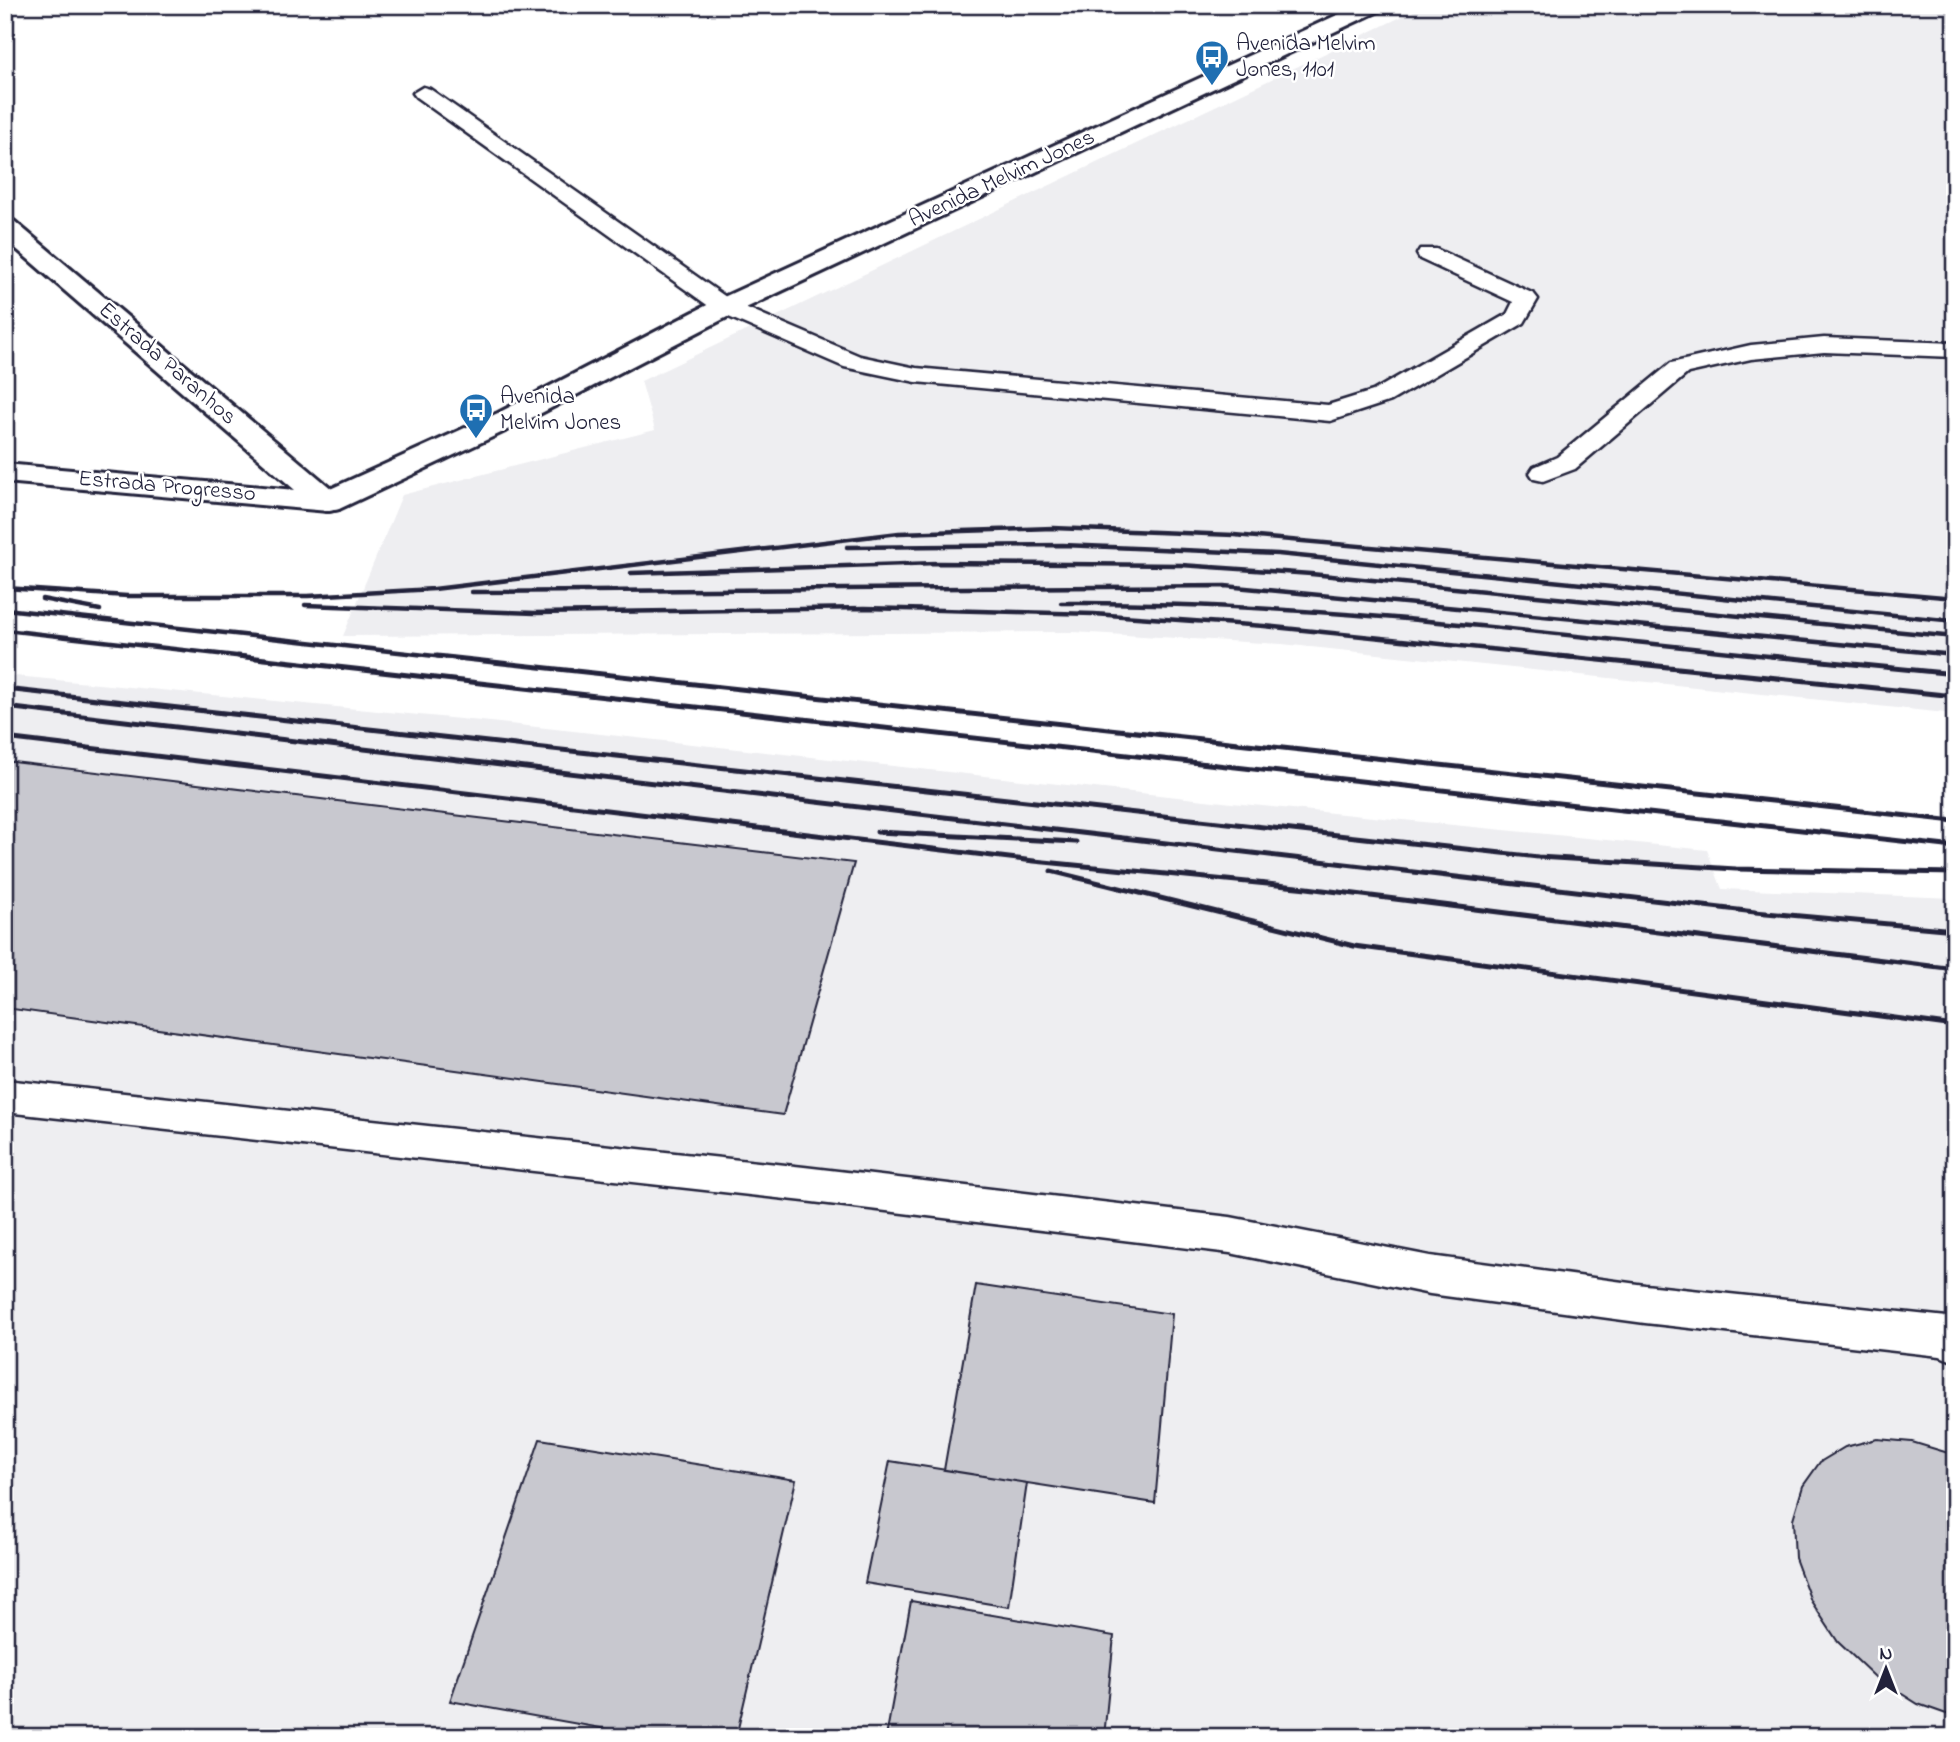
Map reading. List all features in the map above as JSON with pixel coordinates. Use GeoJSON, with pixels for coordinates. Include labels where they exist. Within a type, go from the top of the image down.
{"type":"FeatureCollection","features":[{"type":"Feature","properties":{"kind":"street","name":"Avenida Melvim Jones"},"geometry":{"type":"LineString","coordinates":[[328,502],[508,419],[725,307],[1376,5]]}},
{"type":"Feature","properties":{"kind":"street","name":"Estrada Paranhos"},"geometry":{"type":"LineString","coordinates":[[5,226],[328,502]]}},
{"type":"Feature","properties":{"kind":"street","name":"Estrada Progresso"},"geometry":{"type":"LineString","coordinates":[[5,473],[328,502]]}},
{"type":"Feature","properties":{"kind":"lane"},"geometry":{"type":"LineString","coordinates":[[423,93],[725,307],[853,362],[916,375],[1067,391],[1330,413],[1382,396],[1516,318],[1527,299],[1428,254]]}},
{"type":"Feature","properties":{"kind":"lane"},"geometry":{"type":"LineString","coordinates":[[1543,472],[1566,463],[1680,368],[1751,352],[1824,345],[1955,350]]}},
{"type":"Feature","properties":{"kind":"lane"},"geometry":{"type":"LineString","coordinates":[[5,1096],[804,1184],[1230,1235],[1430,1275],[1645,1304],[1947,1337],[1955,1342]]}},
{"type":"Feature","properties":{"kind":"shaded area"},"geometry":{"type":"Polygon","coordinates":[[[1426,5],[1955,5],[1955,714],[1282,644],[1073,632],[343,636],[402,495],[655,430],[641,381],[1426,5]]]}},
{"type":"Feature","properties":{"kind":"shaded area"},"geometry":{"type":"Polygon","coordinates":[[[5,675],[481,721],[1232,803],[1707,850],[1722,889],[1955,898],[1955,1737],[5,1737],[5,675]]]}},
{"type":"Feature","properties":{"kind":"building"},"geometry":{"type":"Polygon","coordinates":[[[5,761],[854,863],[783,1115],[5,1008],[5,761]]]}},
{"type":"Feature","properties":{"kind":"building"},"geometry":{"type":"Polygon","coordinates":[[[976,1285],[1172,1314],[1155,1503],[944,1470],[976,1285]]]}},
{"type":"Feature","properties":{"kind":"building"},"geometry":{"type":"Polygon","coordinates":[[[540,1439],[796,1480],[736,1737],[651,1737],[450,1701],[540,1439]]]}},
{"type":"Feature","properties":{"kind":"building"},"geometry":{"type":"Polygon","coordinates":[[[1877,1439],[1912,1442],[1955,1455],[1955,1717],[1918,1704],[1875,1677],[1838,1642],[1811,1601],[1795,1558],[1793,1519],[1803,1486],[1820,1462],[1845,1447],[1877,1439]]]}},
{"type":"Feature","properties":{"kind":"building"},"geometry":{"type":"Polygon","coordinates":[[[890,1461],[1027,1483],[1009,1607],[865,1583],[890,1461]]]}},
{"type":"Feature","properties":{"kind":"building"},"geometry":{"type":"Polygon","coordinates":[[[911,1601],[1114,1636],[1104,1737],[886,1737],[911,1601]]]}},
{"type":"Feature","properties":{"kind":"railway"},"geometry":{"type":"LineString","coordinates":[[5,588],[127,596],[308,596],[434,589],[899,533],[1053,528],[1234,535],[1955,598]]}},
{"type":"Feature","properties":{"kind":"railway"},"geometry":{"type":"LineString","coordinates":[[847,547],[1063,545],[1278,554],[1955,621]]}},
{"type":"Feature","properties":{"kind":"railway"},"geometry":{"type":"LineString","coordinates":[[631,573],[937,563],[1181,565],[1311,574],[1955,637]]}},
{"type":"Feature","properties":{"kind":"railway"},"geometry":{"type":"LineString","coordinates":[[472,592],[1225,586],[1955,655]]}},
{"type":"Feature","properties":{"kind":"railway"},"geometry":{"type":"LineString","coordinates":[[42,599],[100,610]]}},
{"type":"Feature","properties":{"kind":"railway"},"geometry":{"type":"LineString","coordinates":[[1061,603],[1243,607],[1334,613],[1788,658]]}},
{"type":"Feature","properties":{"kind":"railway"},"geometry":{"type":"LineString","coordinates":[[305,605],[535,613],[865,608],[1094,614],[1264,626],[1577,658]]}},
{"type":"Feature","properties":{"kind":"railway"},"geometry":{"type":"LineString","coordinates":[[5,609],[453,658]]}},
{"type":"Feature","properties":{"kind":"railway"},"geometry":{"type":"LineString","coordinates":[[5,630],[254,658]]}},
{"type":"Feature","properties":{"kind":"railway"},"geometry":{"type":"LineString","coordinates":[[238,656],[1955,847]]}},
{"type":"Feature","properties":{"kind":"railway"},"geometry":{"type":"LineString","coordinates":[[437,656],[1955,821]]}},
{"type":"Feature","properties":{"kind":"railway"},"geometry":{"type":"LineString","coordinates":[[1559,656],[1955,696]]}},
{"type":"Feature","properties":{"kind":"railway"},"geometry":{"type":"LineString","coordinates":[[1771,656],[1955,674]]}},
{"type":"Feature","properties":{"kind":"railway"},"geometry":{"type":"LineString","coordinates":[[5,689],[1538,857],[1736,869],[1955,873]]}},
{"type":"Feature","properties":{"kind":"railway"},"geometry":{"type":"LineString","coordinates":[[5,707],[1755,912],[1955,930]]}},
{"type":"Feature","properties":{"kind":"railway"},"geometry":{"type":"LineString","coordinates":[[5,738],[1034,861],[1307,888],[1955,969]]}},
{"type":"Feature","properties":{"kind":"railway"},"geometry":{"type":"LineString","coordinates":[[877,832],[1076,842]]}},
{"type":"Feature","properties":{"kind":"railway"},"geometry":{"type":"LineString","coordinates":[[1051,871],[1354,946],[1955,1026]]}},
{"type":"Feature","properties":{"kind":"place","name":"Avenida Melvim Jones, 1101"},"geometry":{"type":"Point","coordinates":[1212,87]}},
{"type":"Feature","properties":{"kind":"place","name":"Avenida Melvim Jones"},"geometry":{"type":"Point","coordinates":[476,440]}}]}
